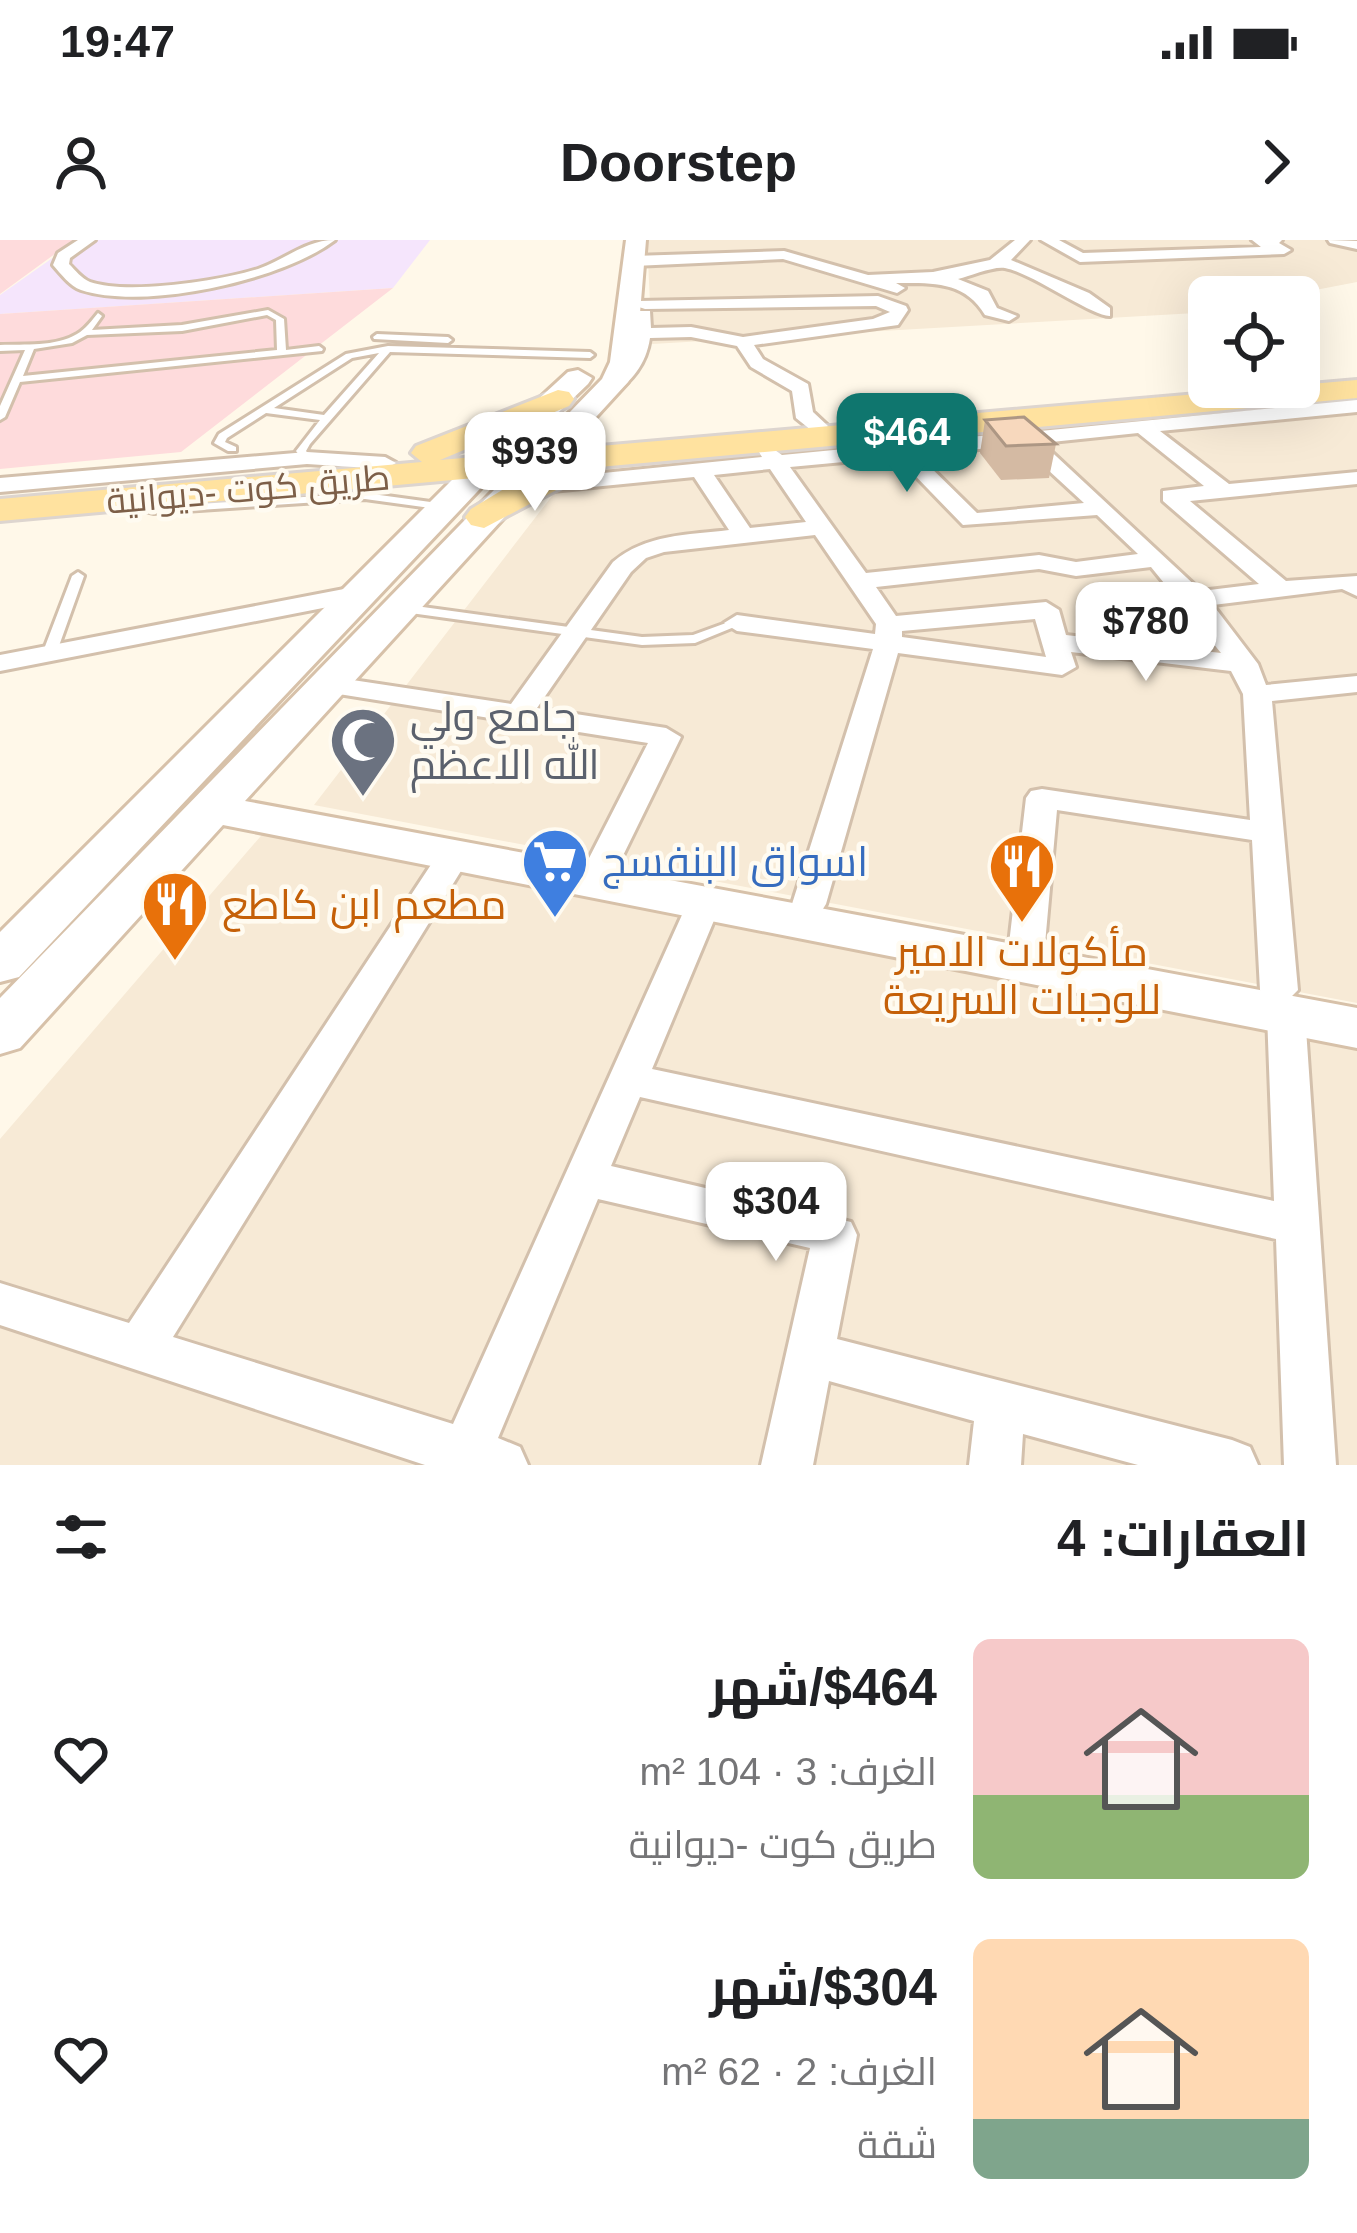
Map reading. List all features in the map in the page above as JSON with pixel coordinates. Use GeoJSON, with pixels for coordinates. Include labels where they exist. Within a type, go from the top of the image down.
{"type":"FeatureCollection","features":[{"type":"Feature","properties":{"kind":"main road"},"geometry":{"type":"LineString","coordinates":[[602,287],[642,267]]}},
{"type":"Feature","properties":{"kind":"main road"},"geometry":{"type":"LineString","coordinates":[[0,1034],[220,801],[294,700],[465,512],[542,465],[599,399],[622,362],[642,267]]}},
{"type":"Feature","properties":{"kind":"main road"},"geometry":{"type":"LineString","coordinates":[[465,512],[490,460],[559,399],[593,342]]}},
{"type":"Feature","properties":{"kind":"main road"},"geometry":{"type":"LineString","coordinates":[[1320,387],[1354,393]]}},
{"type":"Feature","properties":{"kind":"main road"},"geometry":{"type":"LineString","coordinates":[[599,399],[603,420],[658,445],[769,452],[1132,420],[1354,393]]}},
{"type":"Feature","properties":{"kind":"main road"},"geometry":{"type":"LineString","coordinates":[[542,465],[565,470],[658,445],[818,426],[1188,394]]}},
{"type":"Feature","properties":{"kind":"main road"},"geometry":{"type":"LineString","coordinates":[[391,467],[559,399]]}},
{"type":"Feature","properties":{"kind":"main road","name":"طريق كوت -ديوانية"},"geometry":{"type":"LineString","coordinates":[[0,497],[490,460],[542,465]]}},
{"type":"Feature","properties":{"kind":"main road"},"geometry":{"type":"LineString","coordinates":[[391,467],[465,512]]}},
{"type":"Feature","properties":{"kind":"main road","name":"طريق كوت -ديوانية"},"geometry":{"type":"LineString","coordinates":[[0,510],[391,467]]}},
{"type":"Feature","properties":{"kind":"main road"},"geometry":{"type":"LineString","coordinates":[[0,964],[72,891],[294,700],[382,600]]}},
{"type":"Feature","properties":{"kind":"main road"},"geometry":{"type":"LineString","coordinates":[[220,801],[452,858],[704,905],[1282,1002],[1357,1004]]}},
{"type":"Feature","properties":{"kind":"main road"},"geometry":{"type":"LineString","coordinates":[[220,801],[1027,944],[1282,1002],[1357,1028]]}},
{"type":"Feature","properties":{"kind":"main road"},"geometry":{"type":"LineString","coordinates":[[72,891],[121,902]]}},
{"type":"Feature","properties":{"kind":"street"},"geometry":{"type":"LineString","coordinates":[[88,240],[63,256],[61,265],[82,285],[113,290],[219,284],[293,261],[328,240]]}},
{"type":"Feature","properties":{"kind":"street"},"geometry":{"type":"LineString","coordinates":[[817,248],[870,280],[977,268],[1018,249],[1023,240]]}},
{"type":"Feature","properties":{"kind":"street"},"geometry":{"type":"LineString","coordinates":[[1048,240],[1080,258],[1284,250],[1259,241],[1276,240]]}},
{"type":"Feature","properties":{"kind":"street"},"geometry":{"type":"LineString","coordinates":[[1335,240],[1357,245]]}},
{"type":"Feature","properties":{"kind":"street"},"geometry":{"type":"LineString","coordinates":[[642,267],[784,255],[903,290]]}},
{"type":"Feature","properties":{"kind":"street"},"geometry":{"type":"LineString","coordinates":[[998,260],[1083,296],[1104,312]]}},
{"type":"Feature","properties":{"kind":"street"},"geometry":{"type":"LineString","coordinates":[[642,267],[668,279]]}},
{"type":"Feature","properties":{"kind":"street"},"geometry":{"type":"LineString","coordinates":[[642,267],[712,305],[878,302],[900,310],[892,321],[829,334],[790,333],[743,342],[691,332],[643,333]]}},
{"type":"Feature","properties":{"kind":"street"},"geometry":{"type":"LineString","coordinates":[[599,399],[632,374],[641,354],[642,267]]}},
{"type":"Feature","properties":{"kind":"street"},"geometry":{"type":"LineString","coordinates":[[977,268],[1030,290]]}},
{"type":"Feature","properties":{"kind":"street"},"geometry":{"type":"LineString","coordinates":[[935,276],[982,294],[991,311],[1009,316]]}},
{"type":"Feature","properties":{"kind":"street"},"geometry":{"type":"LineString","coordinates":[[712,305],[743,294],[781,289]]}},
{"type":"Feature","properties":{"kind":"street"},"geometry":{"type":"LineString","coordinates":[[743,342],[758,363],[802,388],[803,414],[818,426]]}},
{"type":"Feature","properties":{"kind":"street"},"geometry":{"type":"LineString","coordinates":[[1132,420],[1224,491]]}},
{"type":"Feature","properties":{"kind":"street"},"geometry":{"type":"LineString","coordinates":[[1017,430],[1196,599],[1244,664],[1257,694],[1282,1002],[1310,1465]]}},
{"type":"Feature","properties":{"kind":"street"},"geometry":{"type":"LineString","coordinates":[[894,441],[970,520],[1099,508]]}},
{"type":"Feature","properties":{"kind":"street"},"geometry":{"type":"LineString","coordinates":[[542,465],[700,470],[769,452],[859,581],[889,634],[808,904]]}},
{"type":"Feature","properties":{"kind":"street"},"geometry":{"type":"LineString","coordinates":[[0,485],[308,458],[391,467]]}},
{"type":"Feature","properties":{"kind":"street"},"geometry":{"type":"LineString","coordinates":[[700,470],[744,536]]}},
{"type":"Feature","properties":{"kind":"street"},"geometry":{"type":"LineString","coordinates":[[1280,589],[1171,496],[1354,480]]}},
{"type":"Feature","properties":{"kind":"street"},"geometry":{"type":"LineString","coordinates":[[519,714],[622,567],[638,553],[660,545],[821,527]]}},
{"type":"Feature","properties":{"kind":"street"},"geometry":{"type":"LineString","coordinates":[[859,581],[1039,562],[1076,569],[1154,559]]}},
{"type":"Feature","properties":{"kind":"street"},"geometry":{"type":"LineString","coordinates":[[1196,599],[1348,581],[1357,589]]}},
{"type":"Feature","properties":{"kind":"street"},"geometry":{"type":"LineString","coordinates":[[0,680],[25,660],[382,600]]}},
{"type":"Feature","properties":{"kind":"street"},"geometry":{"type":"LineString","coordinates":[[736,623],[889,634],[1062,667],[1046,610],[889,634]]}},
{"type":"Feature","properties":{"kind":"street"},"geometry":{"type":"LineString","coordinates":[[1055,642],[1244,664]]}},
{"type":"Feature","properties":{"kind":"street"},"geometry":{"type":"LineString","coordinates":[[1257,694],[1357,684]]}},
{"type":"Feature","properties":{"kind":"street"},"geometry":{"type":"LineString","coordinates":[[294,700],[519,714],[666,736],[602,866]]}},
{"type":"Feature","properties":{"kind":"street"},"geometry":{"type":"LineString","coordinates":[[1027,944],[1042,798],[1269,833]]}},
{"type":"Feature","properties":{"kind":"street"},"geometry":{"type":"LineString","coordinates":[[139,1348],[452,858]]}},
{"type":"Feature","properties":{"kind":"street"},"geometry":{"type":"LineString","coordinates":[[0,1304],[484,1459],[585,1178],[704,905]]}},
{"type":"Feature","properties":{"kind":"street"},"geometry":{"type":"LineString","coordinates":[[628,1079],[1297,1225]]}},
{"type":"Feature","properties":{"kind":"street"},"geometry":{"type":"LineString","coordinates":[[585,1178],[835,1235],[787,1465]]}},
{"type":"Feature","properties":{"kind":"street"},"geometry":{"type":"LineString","coordinates":[[810,1354],[1232,1465]]}},
{"type":"Feature","properties":{"kind":"street"},"geometry":{"type":"LineString","coordinates":[[995,1465],[1000,1404]]}},
{"type":"Feature","properties":{"kind":"lane"},"geometry":{"type":"LineString","coordinates":[[0,348],[90,333],[182,328],[268,312],[280,319],[282,352]]}},
{"type":"Feature","properties":{"kind":"lane"},"geometry":{"type":"LineString","coordinates":[[90,333],[98,316]]}},
{"type":"Feature","properties":{"kind":"lane"},"geometry":{"type":"LineString","coordinates":[[377,338],[593,342]]}},
{"type":"Feature","properties":{"kind":"lane"},"geometry":{"type":"LineString","coordinates":[[232,449],[219,443],[223,436],[338,360],[388,350],[593,342]]}},
{"type":"Feature","properties":{"kind":"lane"},"geometry":{"type":"LineString","coordinates":[[0,417],[31,346]]}},
{"type":"Feature","properties":{"kind":"lane"},"geometry":{"type":"LineString","coordinates":[[18,379],[319,349]]}},
{"type":"Feature","properties":{"kind":"lane"},"geometry":{"type":"LineString","coordinates":[[308,458],[302,451],[324,418],[388,350]]}},
{"type":"Feature","properties":{"kind":"lane"},"geometry":{"type":"LineString","coordinates":[[267,410],[324,418]]}},
{"type":"Feature","properties":{"kind":"lane"},"geometry":{"type":"LineString","coordinates":[[112,501],[154,510],[350,496],[465,512]]}},
{"type":"Feature","properties":{"kind":"lane"},"geometry":{"type":"LineString","coordinates":[[25,660],[78,576]]}},
{"type":"Feature","properties":{"kind":"lane"},"geometry":{"type":"LineString","coordinates":[[382,600],[576,632],[671,642],[736,623]]}},
{"type":"Feature","properties":{"kind":"shaded area"},"geometry":{"type":"Polygon","coordinates":[[[0,240],[74,240],[0,294],[0,240]]]}},
{"type":"Feature","properties":{"kind":"shaded area"},"geometry":{"type":"Polygon","coordinates":[[[78,240],[430,240],[393,288],[0,314],[0,295],[78,240]]]}},
{"type":"Feature","properties":{"kind":"shaded area"},"geometry":{"type":"Polygon","coordinates":[[[647,240],[1357,240],[1357,282],[1320,289],[1320,276],[1188,276],[1188,313],[652,344],[647,240]]]}},
{"type":"Feature","properties":{"kind":"shaded area"},"geometry":{"type":"Polygon","coordinates":[[[393,288],[181,452],[0,469],[0,314],[393,288]]]}},
{"type":"Feature","properties":{"kind":"shaded area"},"geometry":{"type":"Polygon","coordinates":[[[1357,399],[1357,1003],[314,805],[575,466],[1252,408],[1320,408],[1320,402],[1357,399]]]}},
{"type":"Feature","properties":{"kind":"shaded area"},"geometry":{"type":"Polygon","coordinates":[[[266,830],[1357,1014],[1357,1465],[0,1465],[0,1139],[266,830]]]}},
{"type":"Feature","properties":{"kind":"building"},"geometry":{"type":"Polygon","coordinates":[[[1024,417],[1056,444],[1006,446],[985,420],[1024,417]]]}},
{"type":"Feature","properties":{"kind":"place","name":"جامع ولي الله الاعظم"},"geometry":{"type":"Point","coordinates":[363,799]}},
{"type":"Feature","properties":{"kind":"place","name":"اسواق البنفسج"},"geometry":{"type":"Point","coordinates":[555,920]}},
{"type":"Feature","properties":{"kind":"place","name":"مأكولات الامير للوجبات السريعة"},"geometry":{"type":"Point","coordinates":[1022,925]}},
{"type":"Feature","properties":{"kind":"place","name":"مطعم ابن كاطع"},"geometry":{"type":"Point","coordinates":[175,963]}}]}
